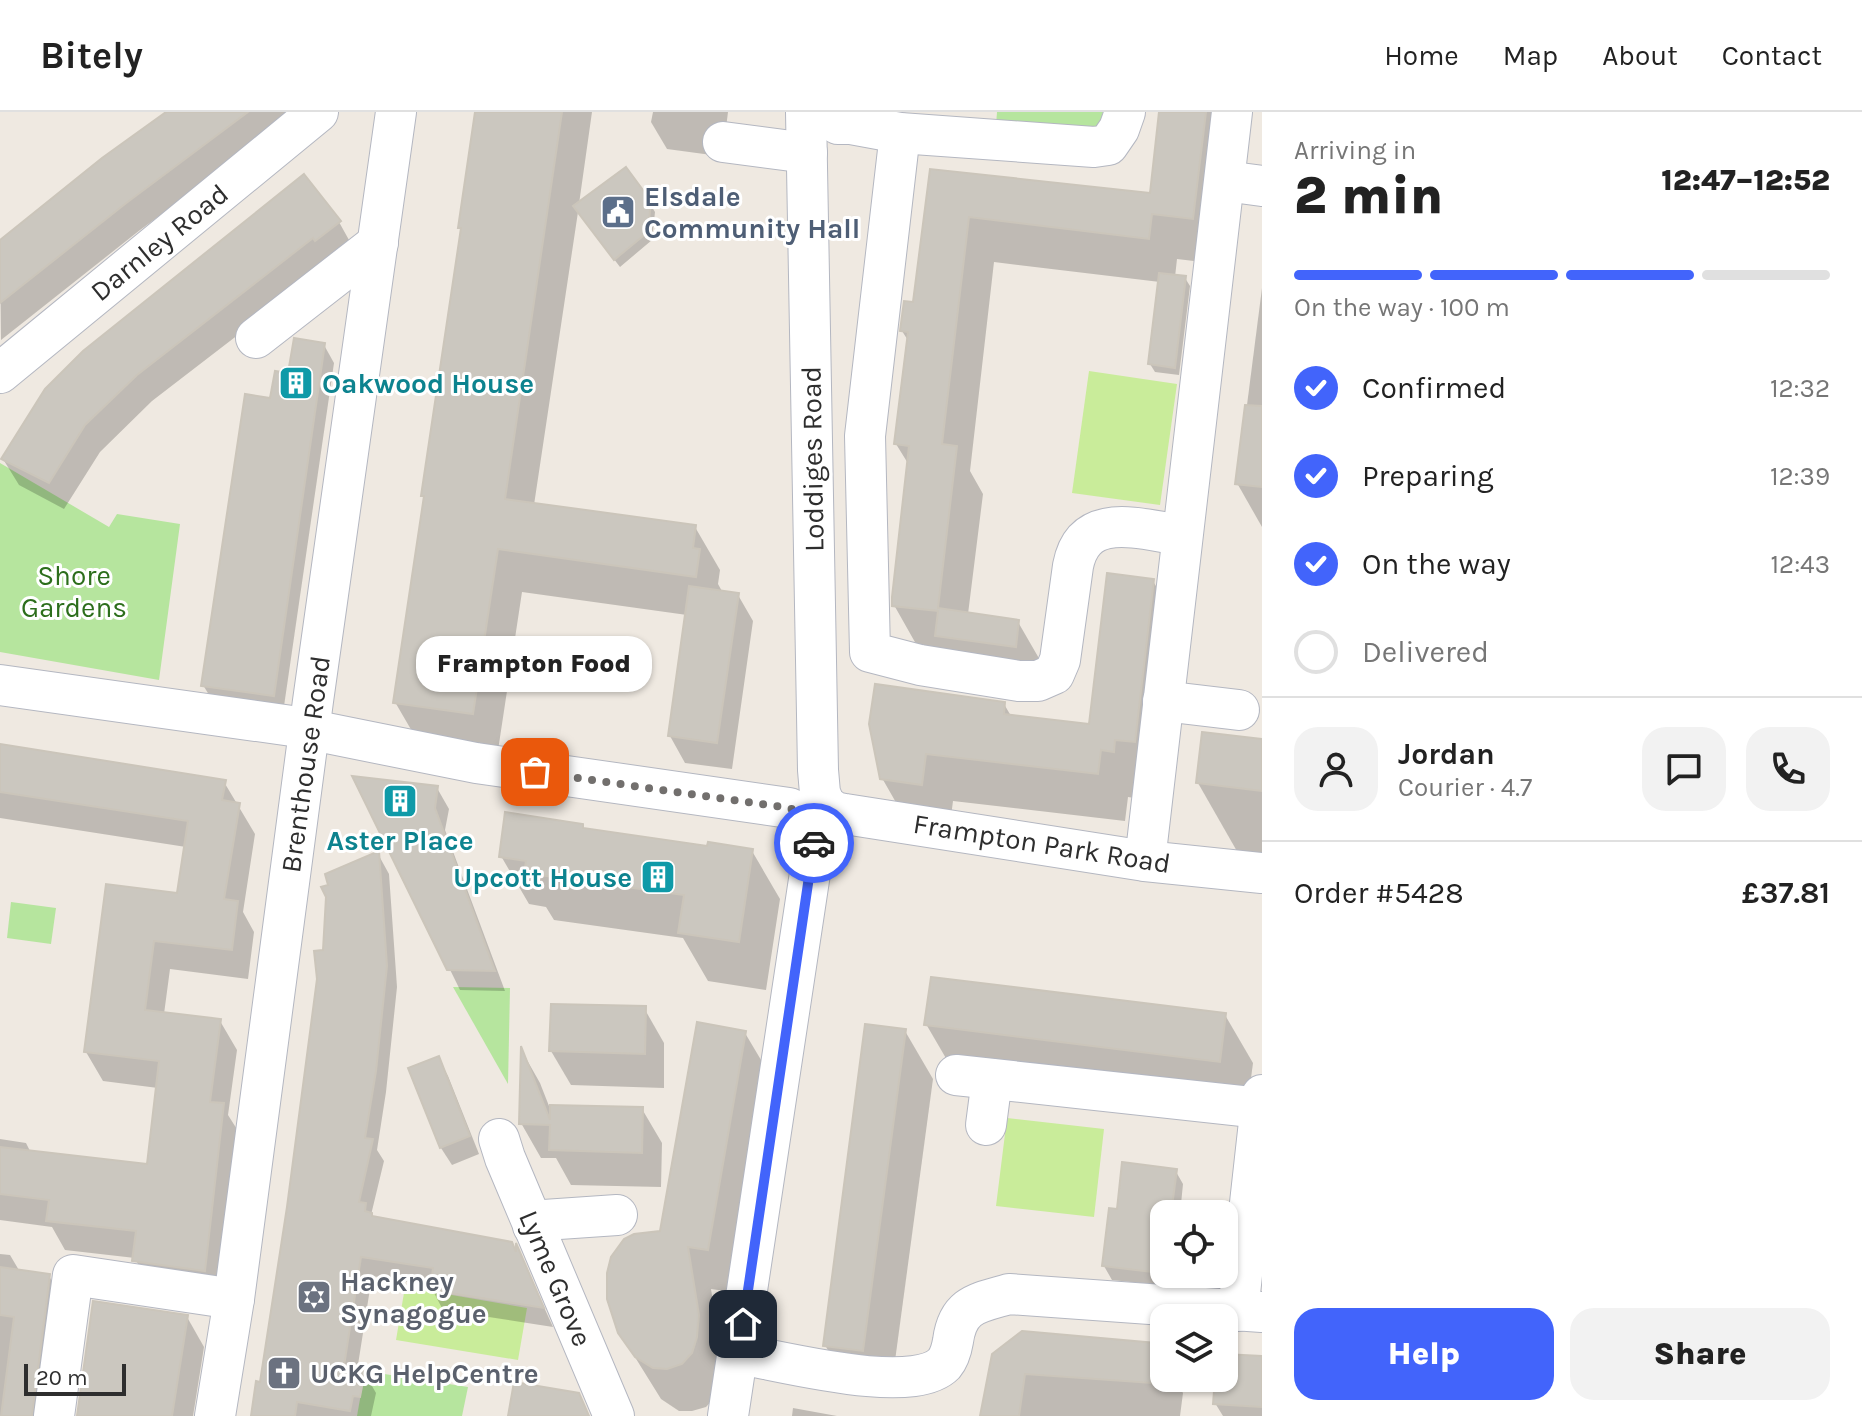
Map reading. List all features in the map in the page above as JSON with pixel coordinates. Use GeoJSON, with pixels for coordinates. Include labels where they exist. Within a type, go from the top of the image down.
{"type":"FeatureCollection","features":[{"type":"Feature","properties":{"kind":"street","name":"Darnley Road"},"geometry":{"type":"LineString","coordinates":[[0,373],[318,112]]}},
{"type":"Feature","properties":{"kind":"street","name":"Brenthouse Road"},"geometry":{"type":"LineString","coordinates":[[215,1416],[234,1299],[396,112]]}},
{"type":"Feature","properties":{"kind":"street"},"geometry":{"type":"LineString","coordinates":[[837,118],[900,133],[1094,147],[1108,145],[1119,129],[1125,112]]}},
{"type":"Feature","properties":{"kind":"street"},"geometry":{"type":"LineString","coordinates":[[1145,861],[1182,535],[1244,183],[1232,112]]}},
{"type":"Feature","properties":{"kind":"street","name":"Loddiges Road"},"geometry":{"type":"LineString","coordinates":[[728,1416],[820,793],[815,667],[807,153],[837,118]]}},
{"type":"Feature","properties":{"kind":"street"},"geometry":{"type":"LineString","coordinates":[[900,133],[865,436],[870,652],[920,665],[1019,681],[1038,681],[1054,674],[1060,660],[1075,553],[1084,541],[1105,527],[1182,535]]}},
{"type":"Feature","properties":{"kind":"street"},"geometry":{"type":"LineString","coordinates":[[723,142],[807,153]]}},
{"type":"Feature","properties":{"kind":"street"},"geometry":{"type":"LineString","coordinates":[[256,338],[378,243]]}},
{"type":"Feature","properties":{"kind":"street","name":"Frampton Park Road"},"geometry":{"type":"LineString","coordinates":[[0,685],[310,730],[476,763],[817,812],[835,812],[1145,861],[1262,873]]}},
{"type":"Feature","properties":{"kind":"street"},"geometry":{"type":"LineString","coordinates":[[1163,701],[1239,710]]}},
{"type":"Feature","properties":{"kind":"street"},"geometry":{"type":"LineString","coordinates":[[739,1354],[882,1378],[919,1377],[944,1363],[952,1348],[955,1323],[974,1304],[1009,1294],[1250,1312],[1261,1102],[974,1077],[986,1125]]}},
{"type":"Feature","properties":{"kind":"street","name":"Lyme Grove"},"geometry":{"type":"LineString","coordinates":[[499,1139],[614,1416]]}},
{"type":"Feature","properties":{"kind":"street"},"geometry":{"type":"LineString","coordinates":[[533,1226],[544,1220],[617,1215]]}},
{"type":"Feature","properties":{"kind":"street"},"geometry":{"type":"LineString","coordinates":[[54,1416],[73,1275],[234,1299]]}},
{"type":"Feature","properties":{"kind":"green space"},"geometry":{"type":"Polygon","coordinates":[[[997,112],[1103,112],[1098,131],[996,126],[997,112]]]}},
{"type":"Feature","properties":{"kind":"green space"},"geometry":{"type":"Polygon","coordinates":[[[1089,371],[1177,384],[1160,505],[1072,493],[1089,371]]]}},
{"type":"Feature","properties":{"kind":"green space","name":"Shore Gardens"},"geometry":{"type":"Polygon","coordinates":[[[0,463],[109,527],[117,514],[180,524],[159,680],[0,652],[0,463]]]}},
{"type":"Feature","properties":{"kind":"green space"},"geometry":{"type":"Polygon","coordinates":[[[11,902],[56,908],[51,944],[7,938],[11,902]]]}},
{"type":"Feature","properties":{"kind":"green space"},"geometry":{"type":"Polygon","coordinates":[[[453,987],[510,988],[508,1084],[453,987]]]}},
{"type":"Feature","properties":{"kind":"green space"},"geometry":{"type":"Polygon","coordinates":[[[1007,1118],[1104,1129],[1094,1217],[996,1206],[1007,1118]]]}},
{"type":"Feature","properties":{"kind":"green space"},"geometry":{"type":"Polygon","coordinates":[[[405,1287],[527,1308],[518,1360],[396,1340],[405,1287]]]}},
{"type":"Feature","properties":{"kind":"green space"},"geometry":{"type":"Polygon","coordinates":[[[365,1371],[468,1387],[462,1416],[357,1416],[365,1371]]]}},
{"type":"Feature","properties":{"kind":"building"},"geometry":{"type":"Polygon","coordinates":[[[166,112],[248,112],[0,303],[0,240],[102,158],[166,112]]]}},
{"type":"Feature","properties":{"kind":"building"},"geometry":{"type":"Polygon","coordinates":[[[475,112],[562,112],[505,499],[696,525],[693,548],[700,549],[696,577],[498,549],[473,714],[393,703],[475,112]]]}},
{"type":"Feature","properties":{"kind":"building"},"geometry":{"type":"Polygon","coordinates":[[[1159,112],[1206,112],[1193,219],[1152,214],[1149,239],[969,217],[942,444],[957,446],[938,608],[1019,620],[1016,647],[935,636],[938,611],[892,606],[909,446],[894,444],[908,332],[900,331],[904,301],[913,302],[930,169],[1150,193],[1159,112]]]}},
{"type":"Feature","properties":{"kind":"building","name":"Elsdale Community Hall"},"geometry":{"type":"Polygon","coordinates":[[[626,167],[651,201],[648,232],[614,260],[573,206],[626,167]]]}},
{"type":"Feature","properties":{"kind":"building"},"geometry":{"type":"Polygon","coordinates":[[[304,174],[341,221],[315,241],[313,238],[137,375],[85,425],[49,483],[1,459],[45,389],[83,351],[304,174]]]}},
{"type":"Feature","properties":{"kind":"building"},"geometry":{"type":"Polygon","coordinates":[[[1159,273],[1186,276],[1175,368],[1148,364],[1159,273]]]}},
{"type":"Feature","properties":{"kind":"building"},"geometry":{"type":"Polygon","coordinates":[[[294,338],[325,343],[274,696],[201,686],[245,394],[270,398],[275,371],[288,373],[294,338]]]}},
{"type":"Feature","properties":{"kind":"building"},"geometry":{"type":"Polygon","coordinates":[[[1245,405],[1262,406],[1262,487],[1235,484],[1245,405]]]}},
{"type":"Feature","properties":{"kind":"building"},"geometry":{"type":"Polygon","coordinates":[[[1107,573],[1154,579],[1135,742],[1115,740],[1114,752],[1101,750],[1098,774],[926,754],[922,785],[880,779],[869,724],[875,684],[1005,702],[1004,714],[1089,724],[1107,573]]]}},
{"type":"Feature","properties":{"kind":"building"},"geometry":{"type":"Polygon","coordinates":[[[689,586],[739,593],[717,743],[668,736],[689,586]]]}},
{"type":"Feature","properties":{"kind":"building"},"geometry":{"type":"Polygon","coordinates":[[[1202,732],[1262,739],[1262,791],[1196,783],[1202,732]]]}},
{"type":"Feature","properties":{"kind":"building"},"geometry":{"type":"Polygon","coordinates":[[[0,744],[226,780],[222,800],[240,803],[224,899],[238,901],[232,950],[154,941],[145,1010],[221,1019],[210,1102],[224,1103],[205,1271],[132,1261],[136,1231],[46,1221],[49,1200],[0,1194],[0,1147],[147,1164],[159,1061],[84,1052],[106,884],[177,893],[188,821],[0,792],[0,744]]]}},
{"type":"Feature","properties":{"kind":"building"},"geometry":{"type":"Polygon","coordinates":[[[352,776],[438,786],[435,808],[495,971],[447,970],[352,776]]]}},
{"type":"Feature","properties":{"kind":"building","name":"Upcott House"},"geometry":{"type":"Polygon","coordinates":[[[505,812],[583,824],[583,828],[707,846],[708,842],[753,849],[739,942],[678,933],[684,895],[524,873],[526,861],[499,857],[505,812]]]}},
{"type":"Feature","properties":{"kind":"building"},"geometry":{"type":"Polygon","coordinates":[[[379,851],[387,966],[376,1071],[365,1138],[373,1139],[359,1202],[366,1203],[365,1211],[372,1213],[372,1216],[512,1242],[516,1252],[516,1243],[544,1308],[430,1290],[433,1268],[361,1257],[344,1366],[365,1371],[360,1397],[353,1396],[350,1411],[297,1402],[295,1416],[251,1416],[256,1381],[260,1382],[287,1207],[317,979],[314,951],[323,950],[326,897],[321,887],[328,885],[325,874],[379,851]]]}},
{"type":"Feature","properties":{"kind":"building"},"geometry":{"type":"Polygon","coordinates":[[[931,977],[1226,1013],[1220,1062],[924,1025],[931,977]]]}},
{"type":"Feature","properties":{"kind":"building"},"geometry":{"type":"Polygon","coordinates":[[[551,1004],[646,1006],[645,1054],[549,1051],[551,1004]]]}},
{"type":"Feature","properties":{"kind":"building"},"geometry":{"type":"Polygon","coordinates":[[[697,1022],[746,1031],[708,1250],[688,1247],[699,1315],[697,1337],[692,1353],[682,1364],[667,1369],[653,1368],[635,1357],[618,1333],[607,1299],[607,1273],[611,1257],[624,1239],[634,1234],[660,1231],[697,1022]]]}},
{"type":"Feature","properties":{"kind":"building"},"geometry":{"type":"Polygon","coordinates":[[[865,1024],[906,1029],[863,1351],[823,1346],[865,1024]]]}},
{"type":"Feature","properties":{"kind":"building"},"geometry":{"type":"Polygon","coordinates":[[[521,1046],[550,1120],[550,1105],[643,1107],[642,1153],[549,1150],[550,1125],[519,1124],[521,1046]]]}},
{"type":"Feature","properties":{"kind":"building"},"geometry":{"type":"Polygon","coordinates":[[[439,1056],[470,1136],[440,1148],[408,1068],[439,1056]]]}},
{"type":"Feature","properties":{"kind":"building"},"geometry":{"type":"Polygon","coordinates":[[[1122,1162],[1177,1169],[1173,1200],[1150,1200],[1150,1272],[1102,1266],[1109,1208],[1117,1209],[1122,1162]]]}},
{"type":"Feature","properties":{"kind":"building"},"geometry":{"type":"Polygon","coordinates":[[[0,1267],[50,1274],[32,1416],[1,1416],[14,1317],[0,1315],[0,1267]]]}},
{"type":"Feature","properties":{"kind":"building"},"geometry":{"type":"Polygon","coordinates":[[[93,1301],[188,1315],[172,1416],[77,1416],[93,1301]]]}},
{"type":"Feature","properties":{"kind":"building"},"geometry":{"type":"Polygon","coordinates":[[[1022,1331],[1150,1342],[1150,1383],[1025,1374],[1019,1416],[980,1416],[992,1354],[1022,1331]]]}},
{"type":"Feature","properties":{"kind":"building"},"geometry":{"type":"Polygon","coordinates":[[[1238,1355],[1262,1356],[1262,1407],[1213,1404],[1214,1392],[1238,1392],[1238,1355]]]}},
{"type":"Feature","properties":{"kind":"building"},"geometry":{"type":"Polygon","coordinates":[[[514,1382],[579,1393],[589,1416],[508,1416],[514,1382]]]}},
{"type":"Feature","properties":{"kind":"way so far"},"geometry":{"type":"LineString","coordinates":[[535,772],[789,808],[809,820],[814,828],[814,843]]}},
{"type":"Feature","properties":{"kind":"place","name":"Elsdale Community Hall"},"geometry":{"type":"Point","coordinates":[618,212]}},
{"type":"Feature","properties":{"kind":"place","name":"Oakwood House"},"geometry":{"type":"Point","coordinates":[296,383]}},
{"type":"Feature","properties":{"kind":"place","name":"Frampton Food"},"geometry":{"type":"Point","coordinates":[535,772]}},
{"type":"Feature","properties":{"kind":"place","name":"Aster Place"},"geometry":{"type":"Point","coordinates":[400,801]}},
{"type":"Feature","properties":{"kind":"place","name":"Upcott House"},"geometry":{"type":"Point","coordinates":[658,877]}},
{"type":"Feature","properties":{"kind":"place","name":"Hackney Synagogue"},"geometry":{"type":"Point","coordinates":[314,1297]}},
{"type":"Feature","properties":{"kind":"place","name":"UCKG HelpCentre"},"geometry":{"type":"Point","coordinates":[284,1373]}},
{"type":"Feature","properties":{"kind":"route"},"geometry":{"type":"LineString","coordinates":[[743,1324],[814,843]]}}]}
